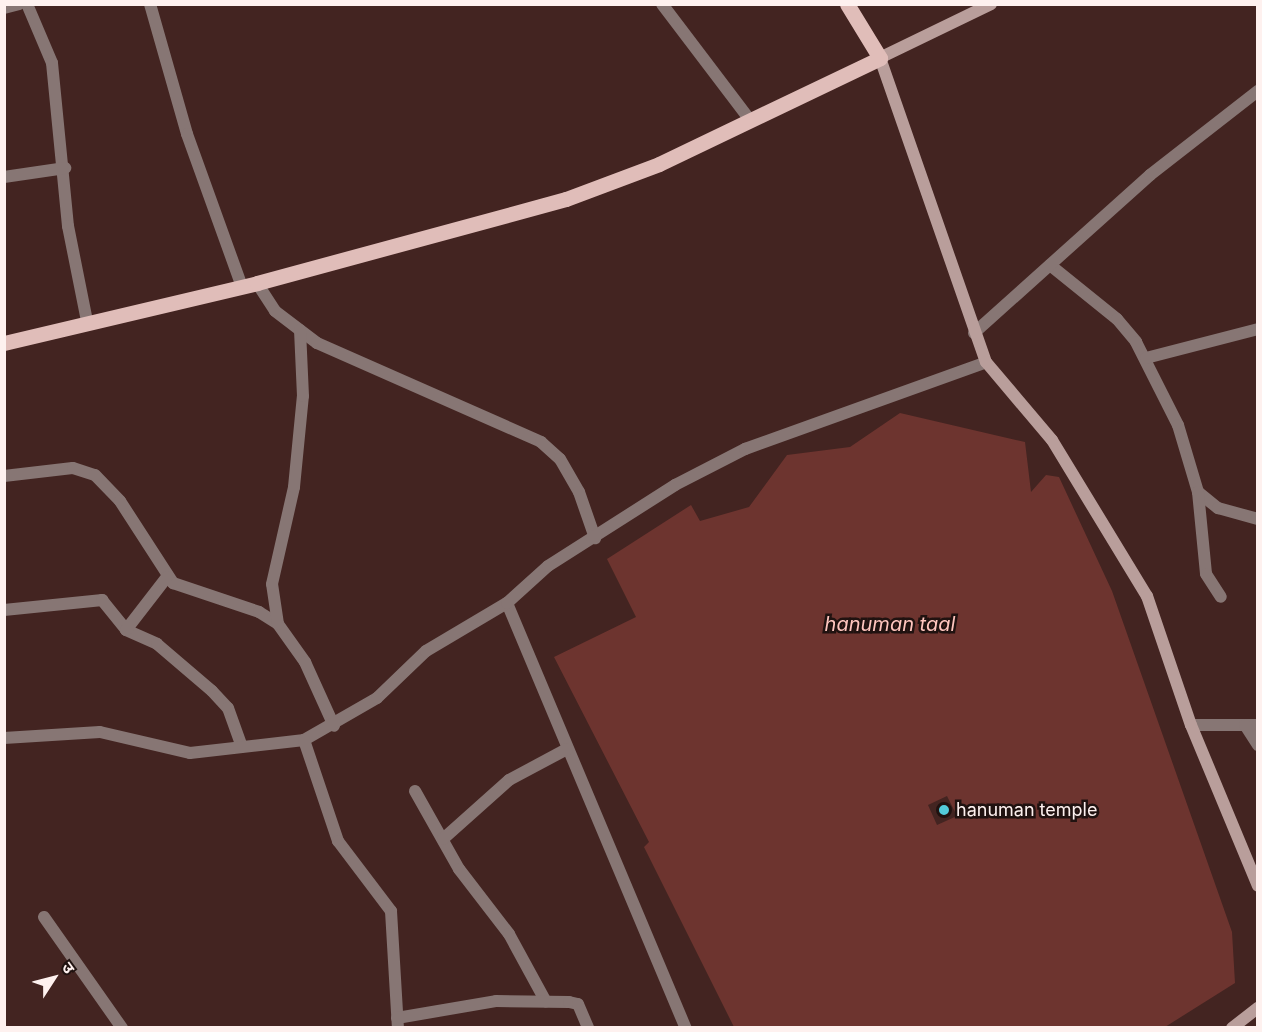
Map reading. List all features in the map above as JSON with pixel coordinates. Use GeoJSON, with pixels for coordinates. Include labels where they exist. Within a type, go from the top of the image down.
{"type":"FeatureCollection","features":[{"type":"Feature","properties":{"kind":"main road"},"geometry":{"type":"LineString","coordinates":[[4,342],[249,285],[566,199],[659,164],[880,58],[847,4]]}},
{"type":"Feature","properties":{"kind":"street"},"geometry":{"type":"LineString","coordinates":[[4,8],[19,4]]}},
{"type":"Feature","properties":{"kind":"street"},"geometry":{"type":"LineString","coordinates":[[27,4],[52,63],[65,168],[68,226],[87,321]]}},
{"type":"Feature","properties":{"kind":"street"},"geometry":{"type":"LineString","coordinates":[[150,4],[186,134],[249,285],[275,311],[300,330],[354,361],[541,442],[560,459],[579,492],[595,538]]}},
{"type":"Feature","properties":{"kind":"street"},"geometry":{"type":"LineString","coordinates":[[662,4],[750,120]]}},
{"type":"Feature","properties":{"kind":"street"},"geometry":{"type":"LineString","coordinates":[[991,4],[880,58],[986,362],[1052,440],[1117,542],[1167,647],[1191,725],[1257,886]]}},
{"type":"Feature","properties":{"kind":"street"},"geometry":{"type":"LineString","coordinates":[[974,333],[1050,265],[1257,91]]}},
{"type":"Feature","properties":{"kind":"street"},"geometry":{"type":"LineString","coordinates":[[4,177],[65,168]]}},
{"type":"Feature","properties":{"kind":"street"},"geometry":{"type":"LineString","coordinates":[[1050,265],[1117,319],[1146,358],[1178,425],[1198,492],[1206,574],[1221,597]]}},
{"type":"Feature","properties":{"kind":"street"},"geometry":{"type":"LineString","coordinates":[[1146,358],[1204,347],[1257,329]]}},
{"type":"Feature","properties":{"kind":"street"},"geometry":{"type":"LineString","coordinates":[[300,330],[303,396],[294,487],[272,584],[278,624],[305,662],[334,726]]}},
{"type":"Feature","properties":{"kind":"street"},"geometry":{"type":"LineString","coordinates":[[4,738],[69,730],[123,736],[172,752],[304,740],[334,726],[377,698],[426,651],[507,603],[549,566],[675,485],[745,449],[986,362]]}},
{"type":"Feature","properties":{"kind":"street"},"geometry":{"type":"LineString","coordinates":[[4,476],[73,468],[95,475],[120,501],[167,577],[185,590],[226,599],[278,624]]}},
{"type":"Feature","properties":{"kind":"street"},"geometry":{"type":"LineString","coordinates":[[1198,492],[1218,508],[1257,519]]}},
{"type":"Feature","properties":{"kind":"street"},"geometry":{"type":"LineString","coordinates":[[126,630],[167,577]]}},
{"type":"Feature","properties":{"kind":"street"},"geometry":{"type":"LineString","coordinates":[[4,610],[90,598],[102,600],[126,630],[157,644],[212,691],[228,708],[242,747]]}},
{"type":"Feature","properties":{"kind":"street"},"geometry":{"type":"LineString","coordinates":[[507,603],[686,1028]]}},
{"type":"Feature","properties":{"kind":"street"},"geometry":{"type":"LineString","coordinates":[[1191,725],[1251,725],[1257,745]]}},
{"type":"Feature","properties":{"kind":"street"},"geometry":{"type":"LineString","coordinates":[[304,740],[338,841],[391,911],[398,1023],[496,1001],[546,1002],[578,1004],[588,1028]]}},
{"type":"Feature","properties":{"kind":"street"},"geometry":{"type":"LineString","coordinates":[[443,839],[509,780],[567,749]]}},
{"type":"Feature","properties":{"kind":"street"},"geometry":{"type":"LineString","coordinates":[[415,791],[443,839],[510,934],[546,1002]]}},
{"type":"Feature","properties":{"kind":"street"},"geometry":{"type":"LineString","coordinates":[[44,917],[122,1028]]}},
{"type":"Feature","properties":{"kind":"street"},"geometry":{"type":"LineString","coordinates":[[1232,1028],[1257,1008]]}},
{"type":"Feature","properties":{"kind":"water","name":"hanuman taal"},"geometry":{"type":"Polygon","coordinates":[[[900,413],[1025,442],[1031,492],[1046,475],[1059,477],[1112,591],[1232,932],[1235,983],[1165,1027],[734,1027],[644,847],[649,842],[554,657],[636,617],[607,559],[691,505],[700,521],[749,507],[787,455],[850,447],[900,413]],[[947,796],[928,805],[937,825],[957,816],[947,796]]]}},
{"type":"Feature","properties":{"kind":"place","name":"hanuman temple"},"geometry":{"type":"Point","coordinates":[944,810]}}]}
